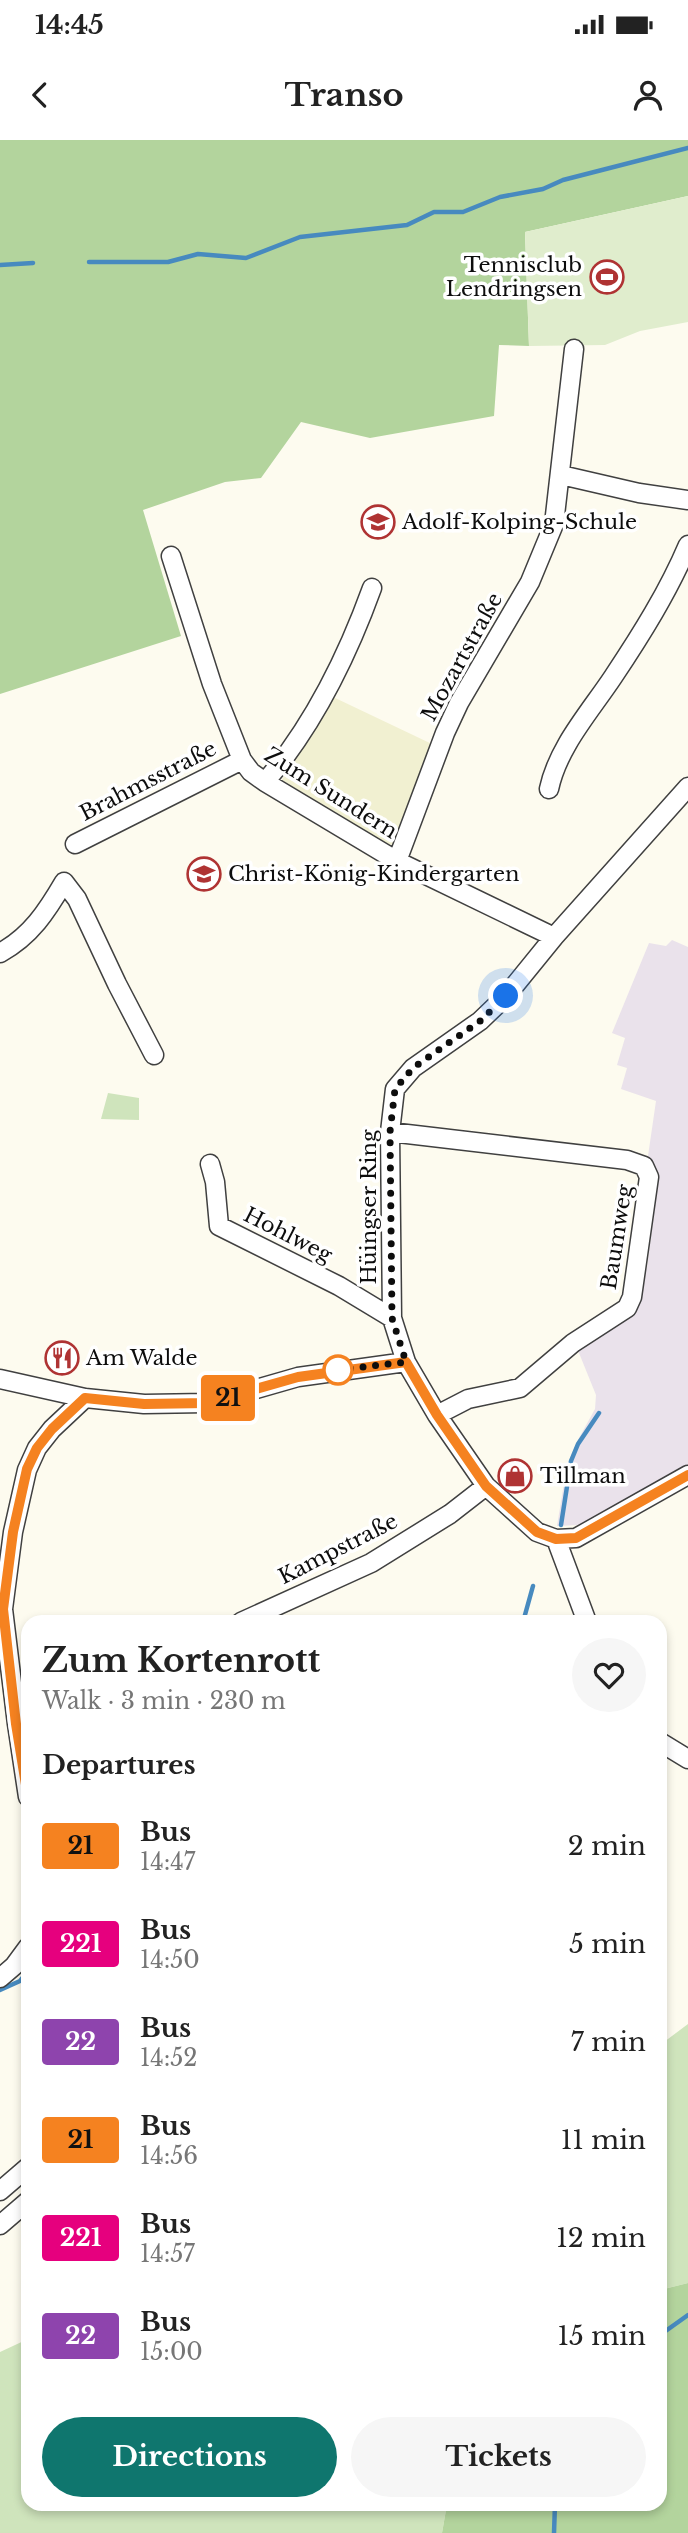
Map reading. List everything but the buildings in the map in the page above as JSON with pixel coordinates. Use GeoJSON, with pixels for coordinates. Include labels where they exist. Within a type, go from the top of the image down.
{"type":"FeatureCollection","features":[{"type":"Feature","properties":{"kind":"street","name":"Mozartstraße"},"geometry":{"type":"LineString","coordinates":[[397,861],[444,733],[530,582],[554,524],[574,349]]}},
{"type":"Feature","properties":{"kind":"street"},"geometry":{"type":"LineString","coordinates":[[561,475],[639,493],[688,500]]}},
{"type":"Feature","properties":{"kind":"street"},"geometry":{"type":"LineString","coordinates":[[549,789],[557,760],[646,625],[688,545]]}},
{"type":"Feature","properties":{"kind":"street","name":"Zum Sundern"},"geometry":{"type":"LineString","coordinates":[[171,556],[212,684],[242,760],[251,772],[397,861],[554,937]]}},
{"type":"Feature","properties":{"kind":"street"},"geometry":{"type":"LineString","coordinates":[[265,782],[283,761],[318,704],[354,638],[372,588]]}},
{"type":"Feature","properties":{"kind":"street","name":"Brahmsstraße"},"geometry":{"type":"LineString","coordinates":[[75,844],[242,760]]}},
{"type":"Feature","properties":{"kind":"street","name":"Hüingser Ring"},"geometry":{"type":"LineString","coordinates":[[556,1539],[537,1532],[486,1486],[437,1415],[406,1362],[392,1318],[390,1132],[395,1089],[406,1074],[480,1021],[506,996],[554,937],[688,787]]}},
{"type":"Feature","properties":{"kind":"street"},"geometry":{"type":"LineString","coordinates":[[0,953],[14,945],[43,918],[64,881],[77,899],[154,1055]]}},
{"type":"Feature","properties":{"kind":"street","name":"Baumweg"},"geometry":{"type":"LineString","coordinates":[[390,1132],[615,1157],[636,1161],[644,1166],[649,1177],[632,1297],[627,1308],[573,1343],[520,1388],[468,1399],[437,1415]]}},
{"type":"Feature","properties":{"kind":"street","name":"Hohlweg"},"geometry":{"type":"LineString","coordinates":[[210,1164],[215,1182],[219,1226],[339,1286],[392,1318]]}},
{"type":"Feature","properties":{"kind":"street"},"geometry":{"type":"LineString","coordinates":[[0,1379],[85,1398],[144,1404],[207,1403],[298,1377],[406,1362]]}},
{"type":"Feature","properties":{"kind":"street"},"geometry":{"type":"LineString","coordinates":[[21,1715],[2,1610],[6,1532],[27,1469],[37,1448],[52,1429],[85,1398]]}},
{"type":"Feature","properties":{"kind":"street"},"geometry":{"type":"LineString","coordinates":[[584,1615],[556,1539],[576,1538],[688,1475]]}},
{"type":"Feature","properties":{"kind":"street","name":"Kampstraße"},"geometry":{"type":"LineString","coordinates":[[256,1615],[371,1563],[450,1514],[486,1486]]}},
{"type":"Feature","properties":{"kind":"street"},"geometry":{"type":"LineString","coordinates":[[667,1746],[688,1759]]}},
{"type":"Feature","properties":{"kind":"street"},"geometry":{"type":"LineString","coordinates":[[0,1978],[21,1956]]}},
{"type":"Feature","properties":{"kind":"street"},"geometry":{"type":"LineString","coordinates":[[0,2191],[21,2177]]}},
{"type":"Feature","properties":{"kind":"street"},"geometry":{"type":"LineString","coordinates":[[0,2225],[21,2207]]}},
{"type":"Feature","properties":{"kind":"shaded area"},"geometry":{"type":"Polygon","coordinates":[[[672,940],[688,947],[688,1465],[601,1519],[579,1525],[557,1526],[567,1465],[595,1409],[596,1395],[577,1348],[639,1289],[647,1267],[659,1174],[648,1156],[656,1101],[621,1089],[627,1068],[617,1065],[625,1038],[612,1033],[649,943],[666,946],[672,940]]]}},
{"type":"Feature","properties":{"kind":"green space"},"geometry":{"type":"Polygon","coordinates":[[[0,140],[688,140],[688,196],[525,232],[529,346],[499,345],[494,416],[370,438],[301,422],[261,478],[225,482],[143,510],[181,636],[0,694],[0,140]]]}},
{"type":"Feature","properties":{"kind":"green space","name":"Tennisclub Lendringsen"},"geometry":{"type":"Polygon","coordinates":[[[688,196],[688,322],[640,331],[605,345],[529,346],[525,232],[688,196]]]}},
{"type":"Feature","properties":{"kind":"green space"},"geometry":{"type":"Polygon","coordinates":[[[331,696],[434,745],[394,845],[385,844],[282,780],[331,696]]]}},
{"type":"Feature","properties":{"kind":"green space"},"geometry":{"type":"Polygon","coordinates":[[[108,1093],[139,1098],[139,1120],[101,1119],[108,1093]]]}},
{"type":"Feature","properties":{"kind":"green space"},"geometry":{"type":"Polygon","coordinates":[[[688,2024],[688,2283],[667,2288],[667,2040],[688,2024]]]}},
{"type":"Feature","properties":{"kind":"green space"},"geometry":{"type":"Polygon","coordinates":[[[688,2283],[688,2533],[442,2533],[446,2511],[667,2511],[667,2288],[688,2283]]]}},
{"type":"Feature","properties":{"kind":"green space"},"geometry":{"type":"Polygon","coordinates":[[[21,2342],[21,2511],[446,2511],[442,2533],[0,2533],[0,2352],[21,2342]]]}},
{"type":"Feature","properties":{"kind":"waterway"},"geometry":{"type":"LineString","coordinates":[[89,262],[168,262],[198,254],[246,258],[300,237],[407,225],[434,212],[463,212],[500,197],[543,189],[563,180],[688,148]]}},
{"type":"Feature","properties":{"kind":"waterway"},"geometry":{"type":"LineString","coordinates":[[0,265],[33,263]]}},
{"type":"Feature","properties":{"kind":"waterway"},"geometry":{"type":"LineString","coordinates":[[561,1525],[571,1461],[578,1444],[599,1413]]}},
{"type":"Feature","properties":{"kind":"waterway"},"geometry":{"type":"LineString","coordinates":[[525,1615],[533,1586]]}},
{"type":"Feature","properties":{"kind":"waterway"},"geometry":{"type":"LineString","coordinates":[[0,1990],[21,1980]]}},
{"type":"Feature","properties":{"kind":"waterway"},"geometry":{"type":"LineString","coordinates":[[667,2330],[688,2315]]}},
{"type":"Feature","properties":{"kind":"waterway"},"geometry":{"type":"LineString","coordinates":[[554,2533],[555,2511]]}},
{"type":"Feature","properties":{"kind":"bus line","name":"21"},"geometry":{"type":"LineString","coordinates":[[21,1754],[3,1609],[13,1532],[27,1469],[37,1448],[52,1429],[85,1398],[144,1404],[207,1403],[298,1377],[406,1362],[437,1415],[486,1486],[537,1532],[556,1539],[576,1538],[688,1475]]}},
{"type":"Feature","properties":{"kind":"place","name":"Tennisclub Lendringsen"},"geometry":{"type":"Point","coordinates":[607,277]}},
{"type":"Feature","properties":{"kind":"place","name":"Adolf-Kolping-Schule"},"geometry":{"type":"Point","coordinates":[378,522]}},
{"type":"Feature","properties":{"kind":"place","name":"Christ-König-Kindergarten"},"geometry":{"type":"Point","coordinates":[204,874]}},
{"type":"Feature","properties":{"kind":"place","name":"Am Walde"},"geometry":{"type":"Point","coordinates":[62,1358]}},
{"type":"Feature","properties":{"kind":"place","name":"Tillman"},"geometry":{"type":"Point","coordinates":[515,1476]}},
{"type":"Feature","properties":{"kind":"route"},"geometry":{"type":"LineString","coordinates":[[338,1370],[406,1362],[392,1318],[390,1132],[395,1089],[413,1068],[480,1021],[506,996]]}}]}
